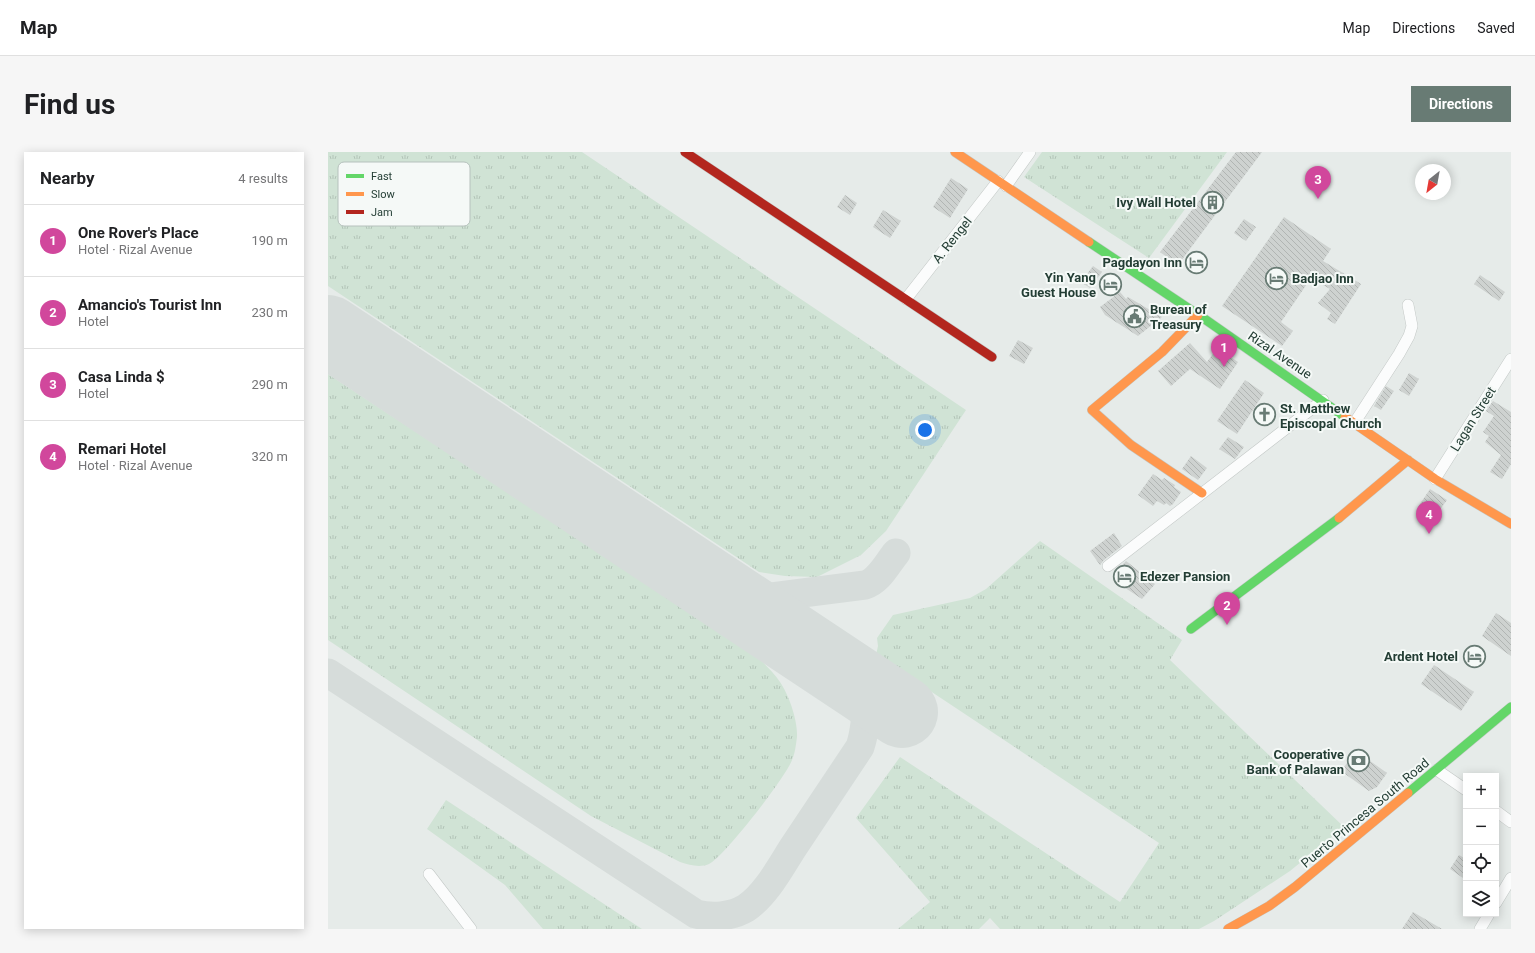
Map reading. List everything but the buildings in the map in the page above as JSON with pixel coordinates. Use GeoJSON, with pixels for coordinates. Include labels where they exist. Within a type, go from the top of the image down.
{"type":"FeatureCollection","features":[{"type":"Feature","properties":{"kind":"street"},"geometry":{"type":"LineString","coordinates":[[685,152],[992,357]]}},
{"type":"Feature","properties":{"kind":"street","name":"Rizal Avenue"},"geometry":{"type":"LineString","coordinates":[[954,152],[1198,315],[1408,460],[1511,524]]}},
{"type":"Feature","properties":{"kind":"street","name":"A. Rengel"},"geometry":{"type":"LineString","coordinates":[[906,299],[1002,183],[1030,152]]}},
{"type":"Feature","properties":{"kind":"street"},"geometry":{"type":"LineString","coordinates":[[1355,422],[1395,362],[1409,336],[1412,326],[1408,305]]}},
{"type":"Feature","properties":{"kind":"street"},"geometry":{"type":"LineString","coordinates":[[1198,315],[1162,352],[1092,410],[1131,444],[1202,493]]}},
{"type":"Feature","properties":{"kind":"street","name":"Lagan Street"},"geometry":{"type":"LineString","coordinates":[[1435,478],[1511,359]]}},
{"type":"Feature","properties":{"kind":"street"},"geometry":{"type":"LineString","coordinates":[[1108,566],[1323,400]]}},
{"type":"Feature","properties":{"kind":"street"},"geometry":{"type":"LineString","coordinates":[[1191,629],[1348,512],[1408,460]]}},
{"type":"Feature","properties":{"kind":"street","name":"Puerto Princesa South Road"},"geometry":{"type":"LineString","coordinates":[[1228,929],[1269,906],[1295,888],[1511,707]]}},
{"type":"Feature","properties":{"kind":"street"},"geometry":{"type":"LineString","coordinates":[[1437,770],[1463,788]]}},
{"type":"Feature","properties":{"kind":"street"},"geometry":{"type":"LineString","coordinates":[[1499,813],[1511,822]]}},
{"type":"Feature","properties":{"kind":"street"},"geometry":{"type":"LineString","coordinates":[[429,874],[471,929]]}},
{"type":"Feature","properties":{"kind":"street"},"geometry":{"type":"LineString","coordinates":[[1499,898],[1511,878]]}},
{"type":"Feature","properties":{"kind":"street"},"geometry":{"type":"LineString","coordinates":[[1480,929],[1487,917]]}},
{"type":"Feature","properties":{"kind":"green space"},"geometry":{"type":"Polygon","coordinates":[[[328,152],[582,152],[966,410],[886,531],[861,555],[817,577],[785,576],[759,572],[328,286],[328,152]]]}},
{"type":"Feature","properties":{"kind":"green space"},"geometry":{"type":"Polygon","coordinates":[[[1042,152],[1227,152],[1149,258],[1024,177],[1042,152]]]}},
{"type":"Feature","properties":{"kind":"green space"},"geometry":{"type":"Polygon","coordinates":[[[328,374],[760,659],[776,676],[787,694],[796,723],[797,737],[793,758],[767,799],[740,833],[716,859],[709,864],[702,866],[680,862],[591,816],[328,640],[328,374]]]}},
{"type":"Feature","properties":{"kind":"green space"},"geometry":{"type":"Polygon","coordinates":[[[1040,541],[1182,640],[1170,660],[1344,827],[1290,871],[1214,921],[1199,929],[1000,929],[990,918],[979,929],[898,929],[930,902],[856,818],[900,757],[1120,902],[1159,843],[876,655],[878,646],[877,638],[893,615],[970,598],[986,589],[1040,541]]]}},
{"type":"Feature","properties":{"kind":"green space"},"geometry":{"type":"Polygon","coordinates":[[[446,800],[642,929],[543,929],[505,885],[427,829],[446,800]]]}},
{"type":"Feature","properties":{"kind":"taxiway"},"geometry":{"type":"LineString","coordinates":[[726,595],[763,598],[865,585],[879,576],[896,553]]}},
{"type":"Feature","properties":{"kind":"taxiway"},"geometry":{"type":"LineString","coordinates":[[328,673],[696,914],[721,916],[746,908],[767,888],[860,747],[865,723],[865,714],[858,694],[839,669]]}},
{"type":"Feature","properties":{"kind":"runway"},"geometry":{"type":"LineString","coordinates":[[328,331],[902,712]]}},
{"type":"Feature","properties":{"kind":"traffic: fast"},"geometry":{"type":"LineString","coordinates":[[1089,242],[1206,320],[1345,417]]}},
{"type":"Feature","properties":{"kind":"traffic: fast"},"geometry":{"type":"LineString","coordinates":[[1191,629],[1339,518]]}},
{"type":"Feature","properties":{"kind":"traffic: fast"},"geometry":{"type":"LineString","coordinates":[[1408,793],[1511,707]]}},
{"type":"Feature","properties":{"kind":"traffic: slow"},"geometry":{"type":"LineString","coordinates":[[955,152],[1089,242]]}},
{"type":"Feature","properties":{"kind":"traffic: slow"},"geometry":{"type":"LineString","coordinates":[[1198,315],[1162,352],[1092,410],[1131,445],[1202,493]]}},
{"type":"Feature","properties":{"kind":"traffic: slow"},"geometry":{"type":"LineString","coordinates":[[1345,417],[1435,479],[1511,524]]}},
{"type":"Feature","properties":{"kind":"traffic: slow"},"geometry":{"type":"LineString","coordinates":[[1339,518],[1408,460]]}},
{"type":"Feature","properties":{"kind":"traffic: slow"},"geometry":{"type":"LineString","coordinates":[[1228,929],[1269,906],[1295,887],[1408,793]]}},
{"type":"Feature","properties":{"kind":"traffic: jam"},"geometry":{"type":"LineString","coordinates":[[685,152],[992,357]]}},
{"type":"Feature","properties":{"kind":"place","name":"Casa Linda $"},"geometry":{"type":"Point","coordinates":[1318,199]}},
{"type":"Feature","properties":{"kind":"place","name":"Ivy Wall Hotel"},"geometry":{"type":"Point","coordinates":[1212,202]}},
{"type":"Feature","properties":{"kind":"place","name":"Pagdayon Inn"},"geometry":{"type":"Point","coordinates":[1197,262]}},
{"type":"Feature","properties":{"kind":"place","name":"Badjao Inn"},"geometry":{"type":"Point","coordinates":[1277,278]}},
{"type":"Feature","properties":{"kind":"place","name":"Yin Yang Guest House"},"geometry":{"type":"Point","coordinates":[1111,284]}},
{"type":"Feature","properties":{"kind":"place","name":"Bureau of Treasury"},"geometry":{"type":"Point","coordinates":[1134,316]}},
{"type":"Feature","properties":{"kind":"place","name":"One Rover's Place"},"geometry":{"type":"Point","coordinates":[1224,367]}},
{"type":"Feature","properties":{"kind":"place","name":"St. Matthew Episcopal Church"},"geometry":{"type":"Point","coordinates":[1264,415]}},
{"type":"Feature","properties":{"kind":"place","name":"Remari Hotel"},"geometry":{"type":"Point","coordinates":[1429,534]}},
{"type":"Feature","properties":{"kind":"place","name":"Edezer Pansion"},"geometry":{"type":"Point","coordinates":[1125,576]}},
{"type":"Feature","properties":{"kind":"place","name":"Amancio's Tourist Inn"},"geometry":{"type":"Point","coordinates":[1227,625]}},
{"type":"Feature","properties":{"kind":"place","name":"Ardent Hotel"},"geometry":{"type":"Point","coordinates":[1474,656]}},
{"type":"Feature","properties":{"kind":"place","name":"Cooperative Bank of Palawan"},"geometry":{"type":"Point","coordinates":[1359,761]}}]}
